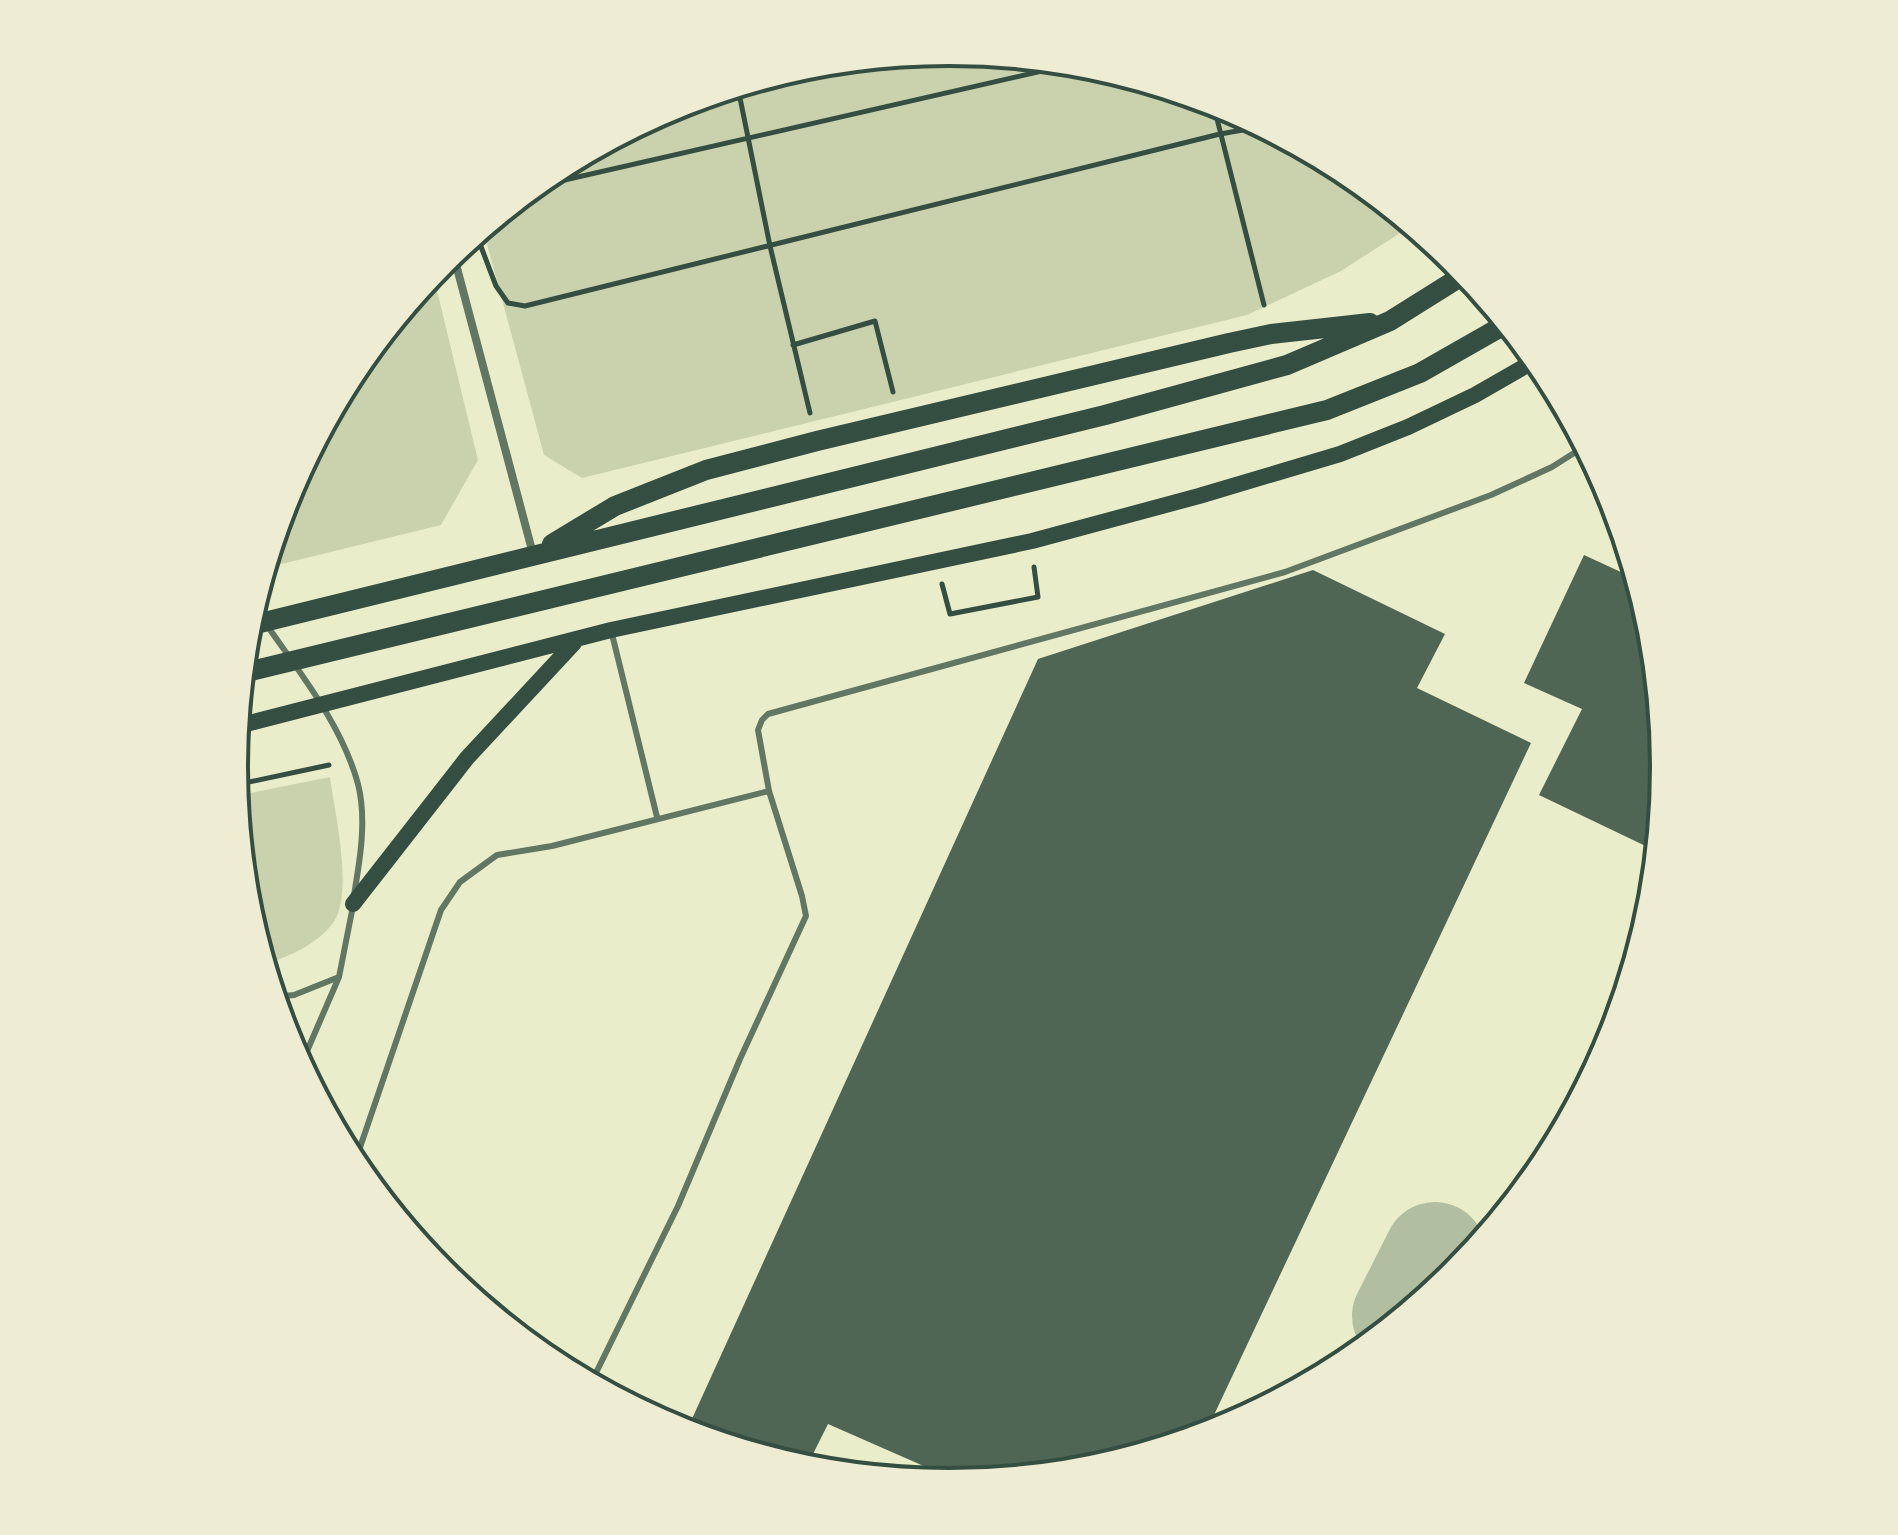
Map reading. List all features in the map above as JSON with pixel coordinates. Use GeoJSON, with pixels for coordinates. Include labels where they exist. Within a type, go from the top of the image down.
{"type":"FeatureCollection","features":[{"type":"Feature","properties":{"kind":"main road"},"geometry":{"type":"LineString","coordinates":[[263,622],[1105,415],[1256,374],[1287,365],[1390,321],[1454,281]]}},
{"type":"Feature","properties":{"kind":"main road"},"geometry":{"type":"LineString","coordinates":[[533,555],[628,501],[706,470],[1271,334],[1390,321]]}},
{"type":"Feature","properties":{"kind":"main road"},"geometry":{"type":"LineString","coordinates":[[255,670],[1327,410],[1420,373],[1497,329]]}},
{"type":"Feature","properties":{"kind":"main road"},"geometry":{"type":"LineString","coordinates":[[249,723],[611,630],[1032,541],[1199,496],[1340,454],[1408,427],[1475,395],[1524,367]]}},
{"type":"Feature","properties":{"kind":"main road"},"geometry":{"type":"LineString","coordinates":[[353,904],[467,758],[576,641]]}},
{"type":"Feature","properties":{"kind":"street"},"geometry":{"type":"LineString","coordinates":[[457,267],[533,555]]}},
{"type":"Feature","properties":{"kind":"lane"},"geometry":{"type":"LineString","coordinates":[[596,1374],[678,1206],[740,1059],[806,916],[769,791],[758,730],[768,714],[1285,572],[1491,495],[1552,467],[1575,452]]}},
{"type":"Feature","properties":{"kind":"lane"},"geometry":{"type":"LineString","coordinates":[[261,629],[292,661],[321,703],[359,786],[360,859],[339,977],[307,1050]]}},
{"type":"Feature","properties":{"kind":"lane"},"geometry":{"type":"LineString","coordinates":[[611,630],[657,817]]}},
{"type":"Feature","properties":{"kind":"lane"},"geometry":{"type":"LineString","coordinates":[[360,1148],[441,910],[460,882],[497,855],[552,846],[769,791]]}},
{"type":"Feature","properties":{"kind":"lane"},"geometry":{"type":"LineString","coordinates":[[286,996],[339,977]]}},
{"type":"Feature","properties":{"kind":"path"},"geometry":{"type":"LineString","coordinates":[[566,180],[1039,72]]}},
{"type":"Feature","properties":{"kind":"path"},"geometry":{"type":"LineString","coordinates":[[740,98],[770,246],[817,441]]}},
{"type":"Feature","properties":{"kind":"path"},"geometry":{"type":"LineString","coordinates":[[1217,119],[1271,334]]}},
{"type":"Feature","properties":{"kind":"path"},"geometry":{"type":"LineString","coordinates":[[480,245],[496,286],[508,303],[525,306],[1242,130]]}},
{"type":"Feature","properties":{"kind":"path"},"geometry":{"type":"LineString","coordinates":[[793,345],[875,321]]}},
{"type":"Feature","properties":{"kind":"path"},"geometry":{"type":"LineString","coordinates":[[950,614],[1038,597]]}},
{"type":"Feature","properties":{"kind":"path"},"geometry":{"type":"LineString","coordinates":[[248,782],[349,760]]}},
{"type":"Feature","properties":{"kind":"green space"},"geometry":{"type":"Polygon","coordinates":[[[949,66],[1041,72],[1086,79],[1174,103],[1259,138],[1339,184],[1402,232],[1341,271],[1247,315],[582,478],[544,455],[486,240],[559,184],[639,138],[681,119],[767,90],[857,72],[949,66]]]}},
{"type":"Feature","properties":{"kind":"green space"},"geometry":{"type":"Polygon","coordinates":[[[437,289],[478,460],[441,525],[278,565],[301,499],[341,417],[392,340],[437,289]]]}},
{"type":"Feature","properties":{"kind":"green space"},"geometry":{"type":"Polygon","coordinates":[[[330,777],[342,869],[341,904],[336,918],[323,934],[275,961],[261,904],[249,793],[330,777]]]}},
{"type":"Feature","properties":{"kind":"building"},"geometry":{"type":"Polygon","coordinates":[[[1584,555],[1623,573],[1637,631],[1649,722],[1649,813],[1645,846],[1539,795],[1582,709],[1524,683],[1584,555]]]}},
{"type":"Feature","properties":{"kind":"building"},"geometry":{"type":"Polygon","coordinates":[[[1313,570],[1445,634],[1417,688],[1531,743],[1213,1418],[1174,1432],[1086,1456],[1041,1463],[949,1469],[928,1468],[828,1424],[812,1456],[692,1420],[1038,659],[1313,570]]]}},
{"type":"Feature","properties":{"kind":"taxiway"},"geometry":{"type":"LineString","coordinates":[[1415,1292],[1435,1253]]}}]}
